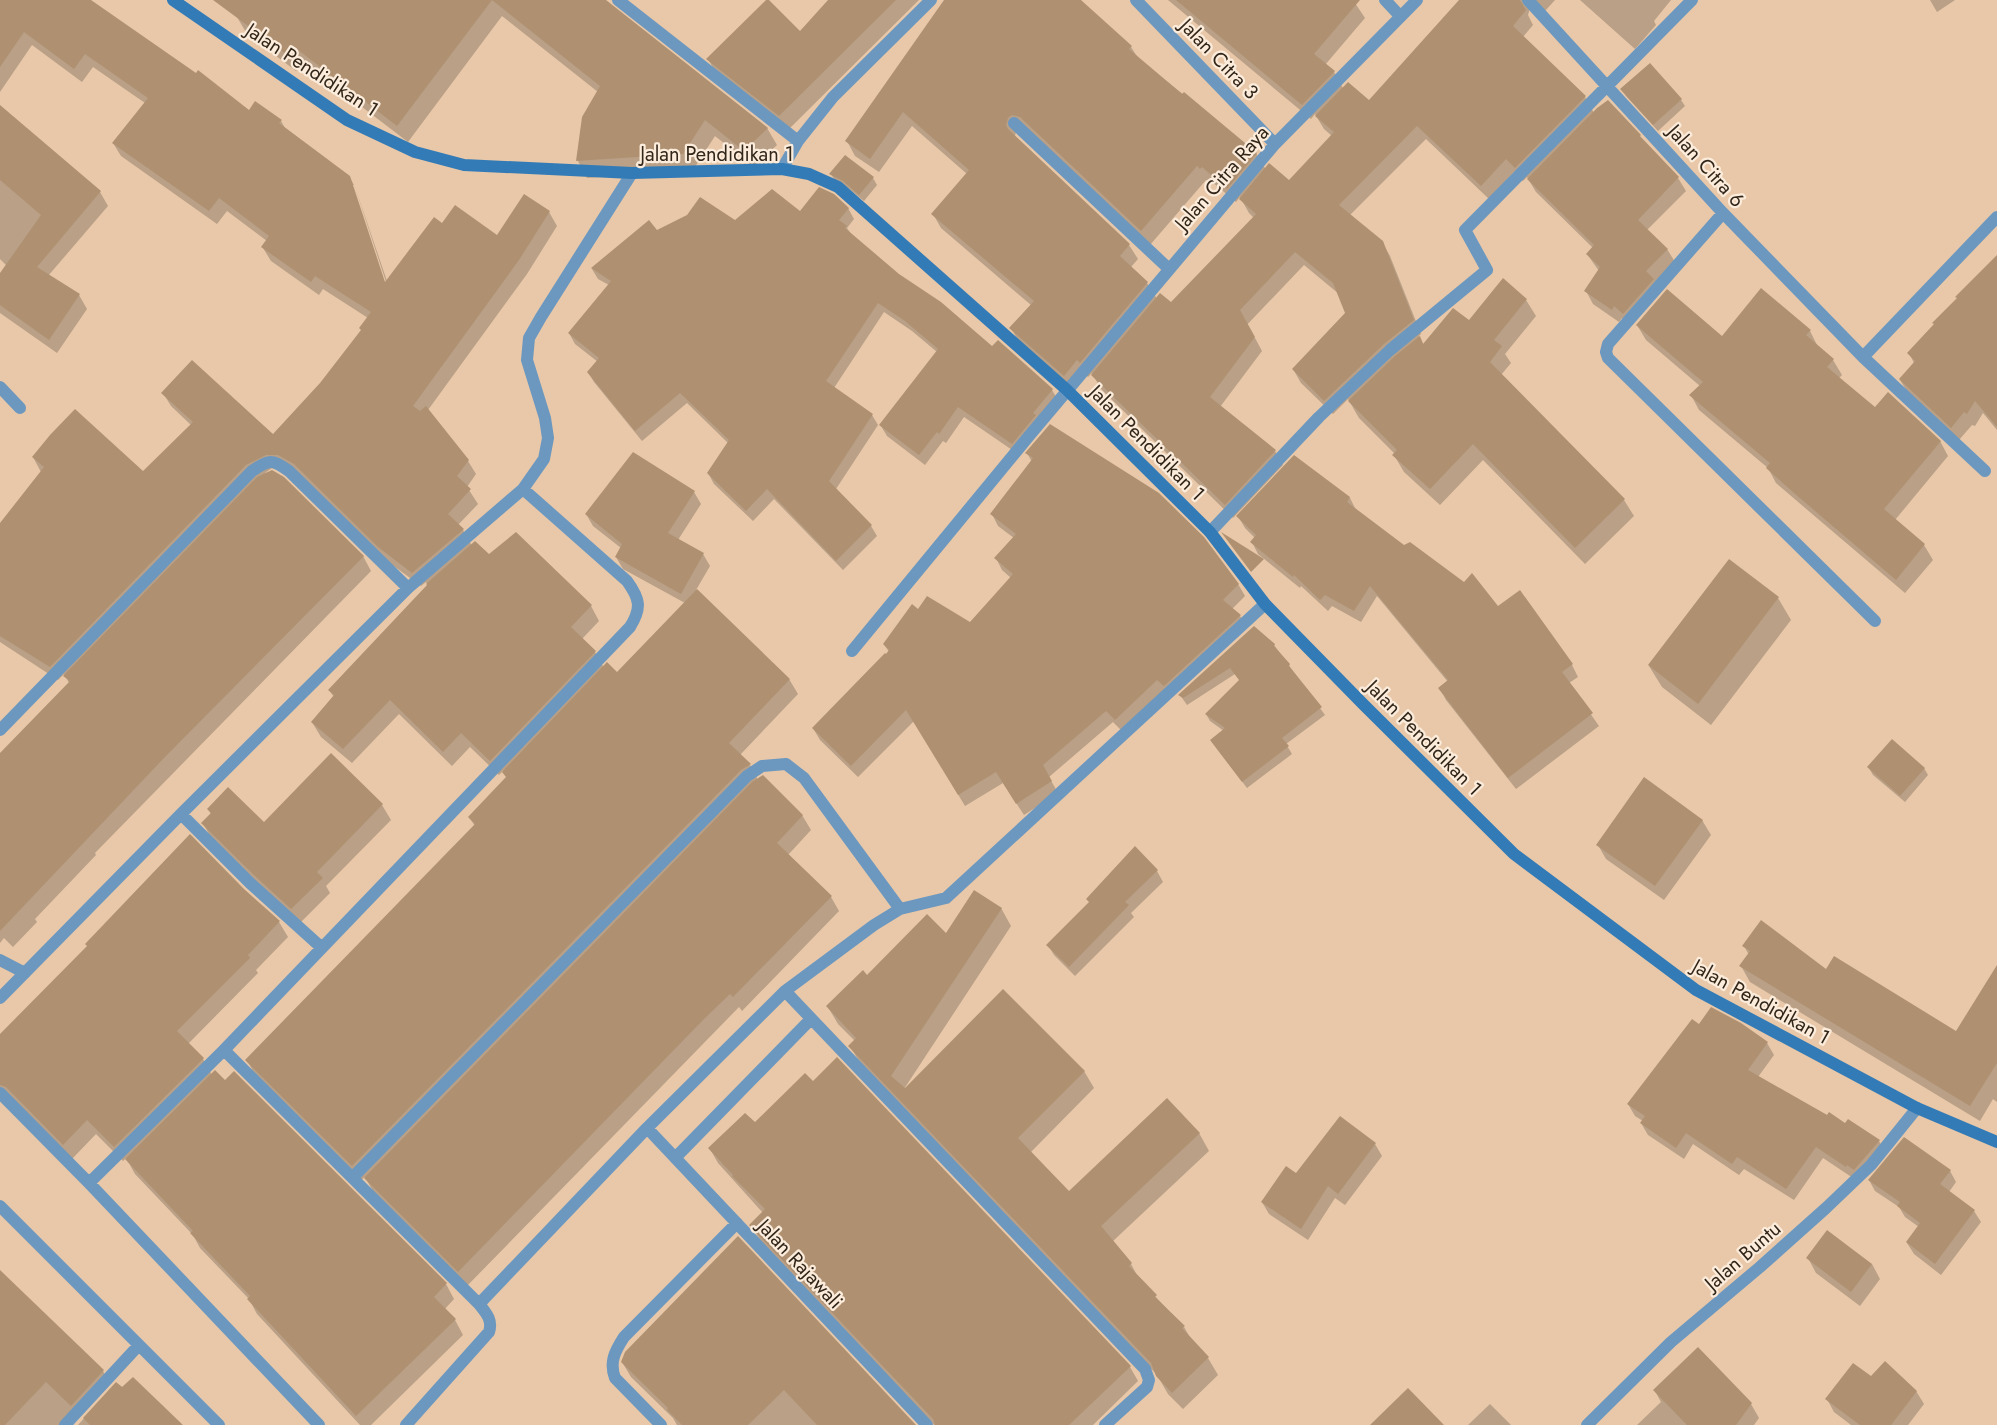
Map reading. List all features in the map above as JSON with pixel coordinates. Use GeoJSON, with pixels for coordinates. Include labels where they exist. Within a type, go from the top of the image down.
{"type":"FeatureCollection","features":[{"type":"Feature","properties":{"kind":"street","name":"Jalan Pendidikan 1"},"geometry":{"type":"LineString","coordinates":[[173,0],[347,120],[415,152],[464,165],[632,173],[782,169],[810,174],[838,187],[1067,390],[1210,532],[1265,604],[1514,854],[1696,990],[1917,1108],[1997,1142]]}},
{"type":"Feature","properties":{"kind":"street"},"geometry":{"type":"LineString","coordinates":[[618,0],[798,141]]}},
{"type":"Feature","properties":{"kind":"street"},"geometry":{"type":"LineString","coordinates":[[782,169],[798,141],[833,97],[932,0]]}},
{"type":"Feature","properties":{"kind":"street","name":"Jalan Citra 3"},"geometry":{"type":"LineString","coordinates":[[1136,0],[1275,144]]}},
{"type":"Feature","properties":{"kind":"street"},"geometry":{"type":"LineString","coordinates":[[1385,0],[1400,16]]}},
{"type":"Feature","properties":{"kind":"street","name":"Jalan Citra Raya"},"geometry":{"type":"LineString","coordinates":[[852,651],[1067,390],[1275,144],[1417,0]]}},
{"type":"Feature","properties":{"kind":"street","name":"Jalan Citra 6"},"geometry":{"type":"LineString","coordinates":[[1528,0],[1723,213],[1863,357],[1985,471]]}},
{"type":"Feature","properties":{"kind":"street"},"geometry":{"type":"LineString","coordinates":[[1210,532],[1319,417],[1390,350],[1487,270],[1465,230],[1692,0]]}},
{"type":"Feature","properties":{"kind":"street"},"geometry":{"type":"LineString","coordinates":[[1014,123],[1169,269]]}},
{"type":"Feature","properties":{"kind":"street"},"geometry":{"type":"LineString","coordinates":[[0,998],[180,814],[408,588],[523,489],[544,458],[548,438],[545,418],[527,360],[530,338],[541,316],[632,173]]}},
{"type":"Feature","properties":{"kind":"street"},"geometry":{"type":"LineString","coordinates":[[1723,213],[1608,344],[1606,352],[1608,358],[1875,622]]}},
{"type":"Feature","properties":{"kind":"street"},"geometry":{"type":"LineString","coordinates":[[1863,357],[1997,217]]}},
{"type":"Feature","properties":{"kind":"street"},"geometry":{"type":"LineString","coordinates":[[0,387],[20,408]]}},
{"type":"Feature","properties":{"kind":"street"},"geometry":{"type":"LineString","coordinates":[[0,730],[245,478],[266,462],[276,462],[289,471],[408,588]]}},
{"type":"Feature","properties":{"kind":"street"},"geometry":{"type":"LineString","coordinates":[[89,1183],[224,1050],[630,627],[638,614],[637,596],[627,581],[523,489]]}},
{"type":"Feature","properties":{"kind":"street"},"geometry":{"type":"LineString","coordinates":[[479,1304],[647,1128],[785,991],[874,925],[900,909],[946,898],[1265,604]]}},
{"type":"Feature","properties":{"kind":"street"},"geometry":{"type":"LineString","coordinates":[[354,1178],[747,776],[762,766],[786,764],[804,778],[900,909]]}},
{"type":"Feature","properties":{"kind":"street"},"geometry":{"type":"LineString","coordinates":[[180,814],[250,883],[322,948]]}},
{"type":"Feature","properties":{"kind":"street"},"geometry":{"type":"LineString","coordinates":[[0,960],[25,972]]}},
{"type":"Feature","properties":{"kind":"street"},"geometry":{"type":"LineString","coordinates":[[785,991],[810,1020],[1145,1369],[1148,1380],[1146,1387],[1105,1425]]}},
{"type":"Feature","properties":{"kind":"street"},"geometry":{"type":"LineString","coordinates":[[675,1158],[810,1020]]}},
{"type":"Feature","properties":{"kind":"street"},"geometry":{"type":"LineString","coordinates":[[224,1050],[479,1304],[490,1319],[491,1326],[489,1332],[406,1425]]}},
{"type":"Feature","properties":{"kind":"street"},"geometry":{"type":"LineString","coordinates":[[0,1093],[89,1183],[320,1425]]}},
{"type":"Feature","properties":{"kind":"street","name":"Jalan Buntu"},"geometry":{"type":"LineString","coordinates":[[1587,1425],[1671,1342],[1760,1267],[1871,1165],[1917,1108]]}},
{"type":"Feature","properties":{"kind":"street","name":"Jalan Rajawali"},"geometry":{"type":"LineString","coordinates":[[647,1128],[927,1425]]}},
{"type":"Feature","properties":{"kind":"street"},"geometry":{"type":"LineString","coordinates":[[3,1214],[219,1425]]}},
{"type":"Feature","properties":{"kind":"street"},"geometry":{"type":"LineString","coordinates":[[661,1425],[615,1378],[612,1369],[614,1351],[624,1337],[737,1224]]}},
{"type":"Feature","properties":{"kind":"street"},"geometry":{"type":"LineString","coordinates":[[65,1425],[139,1345]]}},
{"type":"Feature","properties":{"kind":"building"},"geometry":{"type":"Polygon","coordinates":[[[0,0],[91,0],[196,73],[198,70],[249,110],[255,101],[282,120],[279,123],[350,176],[385,282],[434,217],[442,223],[455,205],[497,235],[524,194],[550,211],[519,260],[413,406],[420,411],[426,406],[469,460],[457,476],[471,489],[448,514],[464,529],[412,573],[378,547],[294,464],[278,455],[266,455],[246,465],[50,667],[0,636],[0,523],[44,467],[32,457],[75,409],[143,471],[193,422],[161,393],[192,360],[273,434],[320,383],[361,330],[359,328],[371,312],[315,276],[311,282],[261,247],[269,236],[219,198],[209,211],[112,143],[148,98],[85,54],[74,69],[24,32],[0,67],[0,0]]]}},
{"type":"Feature","properties":{"kind":"building"},"geometry":{"type":"Polygon","coordinates":[[[213,0],[492,0],[397,126],[293,46],[286,54],[213,0]]]}},
{"type":"Feature","properties":{"kind":"building"},"geometry":{"type":"Polygon","coordinates":[[[492,0],[606,0],[768,128],[744,151],[705,120],[683,154],[576,161],[582,117],[600,86],[492,0]]]}},
{"type":"Feature","properties":{"kind":"building"},"geometry":{"type":"Polygon","coordinates":[[[766,0],[769,0],[800,31],[828,0],[896,0],[779,116],[706,59],[766,0]]]}},
{"type":"Feature","properties":{"kind":"building"},"geometry":{"type":"Polygon","coordinates":[[[944,0],[1081,0],[1132,46],[1129,49],[1182,94],[1184,92],[1257,153],[1227,189],[1202,167],[1200,169],[1197,166],[1141,231],[1020,117],[1012,115],[1008,118],[1006,125],[1008,129],[1130,244],[1120,256],[1148,282],[1080,363],[1077,360],[1064,376],[1009,328],[1034,301],[931,214],[969,170],[903,112],[870,159],[845,141],[944,0]]]}},
{"type":"Feature","properties":{"kind":"building"},"geometry":{"type":"Polygon","coordinates":[[[1176,0],[1360,0],[1314,54],[1335,71],[1302,105],[1176,0]]]}},
{"type":"Feature","properties":{"kind":"building"},"geometry":{"type":"Polygon","coordinates":[[[1459,0],[1520,0],[1526,10],[1513,26],[1586,96],[1515,168],[1506,159],[1481,186],[1417,126],[1339,205],[1383,241],[1414,320],[1384,344],[1324,401],[1292,369],[1345,313],[1333,283],[1295,252],[1240,310],[1255,337],[1210,397],[1276,450],[1225,505],[1091,375],[1160,293],[1171,302],[1256,214],[1239,199],[1269,163],[1289,180],[1334,132],[1315,116],[1348,82],[1369,100],[1459,0]]]}},
{"type":"Feature","properties":{"kind":"building"},"geometry":{"type":"Polygon","coordinates":[[[1650,63],[1682,99],[1653,125],[1620,89],[1650,63]]]}},
{"type":"Feature","properties":{"kind":"building"},"geometry":{"type":"Polygon","coordinates":[[[1608,100],[1679,177],[1638,220],[1668,249],[1646,271],[1654,279],[1623,314],[1614,306],[1612,310],[1584,291],[1600,267],[1586,254],[1594,245],[1527,179],[1597,108],[1608,100]]]}},
{"type":"Feature","properties":{"kind":"building"},"geometry":{"type":"Polygon","coordinates":[[[0,105],[101,191],[37,267],[80,294],[49,340],[0,305],[0,273],[41,215],[0,180],[0,105]]]}},
{"type":"Feature","properties":{"kind":"building"},"geometry":{"type":"Polygon","coordinates":[[[845,155],[874,177],[859,195],[843,181],[829,174],[845,155]]]}},
{"type":"Feature","properties":{"kind":"building"},"geometry":{"type":"Polygon","coordinates":[[[819,187],[834,194],[849,208],[839,220],[847,226],[845,228],[899,274],[941,302],[992,346],[998,340],[1053,389],[1033,413],[1036,415],[1012,444],[958,407],[939,434],[937,432],[919,455],[879,425],[938,349],[905,321],[878,303],[826,381],[873,414],[829,481],[872,525],[836,561],[767,489],[746,511],[707,473],[729,440],[680,393],[635,431],[587,372],[599,358],[568,333],[611,281],[591,268],[649,220],[657,230],[687,215],[700,197],[735,220],[772,189],[800,211],[819,187]]]}},
{"type":"Feature","properties":{"kind":"building"},"geometry":{"type":"Polygon","coordinates":[[[1997,255],[1997,427],[1975,401],[1967,414],[1964,412],[1951,428],[1899,379],[1915,361],[1907,353],[1934,324],[1932,323],[1957,298],[1955,297],[1997,255]]]}},
{"type":"Feature","properties":{"kind":"building"},"geometry":{"type":"Polygon","coordinates":[[[1503,278],[1527,299],[1494,340],[1502,346],[1490,362],[1625,499],[1575,548],[1473,444],[1430,489],[1392,455],[1397,450],[1348,401],[1395,356],[1420,336],[1423,344],[1453,308],[1469,320],[1503,278]]]}},
{"type":"Feature","properties":{"kind":"building"},"geometry":{"type":"Polygon","coordinates":[[[1761,288],[1811,330],[1806,335],[1834,359],[1827,367],[1875,407],[1888,392],[1941,441],[1884,509],[1925,544],[1896,580],[1766,468],[1770,463],[1689,395],[1703,382],[1636,325],[1667,289],[1722,336],[1761,288]]]}},
{"type":"Feature","properties":{"kind":"building"},"geometry":{"type":"Polygon","coordinates":[[[1050,424],[1159,493],[1204,537],[1239,584],[1223,600],[1241,615],[1164,686],[1157,680],[1115,720],[1106,711],[1043,765],[1052,781],[1016,804],[996,772],[958,795],[906,710],[851,766],[812,728],[886,654],[889,650],[883,644],[912,604],[918,609],[927,596],[970,622],[1013,574],[994,558],[1016,534],[990,514],[1033,458],[1025,453],[1050,424]]]}},
{"type":"Feature","properties":{"kind":"building"},"geometry":{"type":"Polygon","coordinates":[[[633,452],[695,491],[668,533],[704,553],[681,594],[615,557],[622,544],[585,514],[633,452]]]}},
{"type":"Feature","properties":{"kind":"building"},"geometry":{"type":"Polygon","coordinates":[[[1294,455],[1350,497],[1347,502],[1404,545],[1410,542],[1464,582],[1472,573],[1498,606],[1520,590],[1573,664],[1562,672],[1593,713],[1508,778],[1438,688],[1448,680],[1370,586],[1354,611],[1325,595],[1320,600],[1294,575],[1293,577],[1250,542],[1256,535],[1236,516],[1294,455]]]}},
{"type":"Feature","properties":{"kind":"building"},"geometry":{"type":"Polygon","coordinates":[[[272,470],[284,477],[364,556],[163,759],[0,931],[0,753],[70,681],[63,676],[257,477],[272,470]]]}},
{"type":"Feature","properties":{"kind":"building"},"geometry":{"type":"Polygon","coordinates":[[[516,532],[592,605],[571,627],[596,651],[490,761],[461,733],[443,752],[390,700],[343,749],[311,722],[334,695],[328,690],[426,584],[475,541],[489,554],[516,532]]]}},
{"type":"Feature","properties":{"kind":"building"},"geometry":{"type":"Polygon","coordinates":[[[1221,532],[1264,559],[1251,572],[1221,532]]]}},
{"type":"Feature","properties":{"kind":"building"},"geometry":{"type":"Polygon","coordinates":[[[1729,559],[1779,597],[1698,704],[1648,665],[1729,559]]]}},
{"type":"Feature","properties":{"kind":"building"},"geometry":{"type":"Polygon","coordinates":[[[697,589],[790,679],[729,743],[751,764],[741,770],[352,1166],[245,1060],[475,824],[468,817],[506,777],[502,772],[607,662],[617,672],[697,589]]]}},
{"type":"Feature","properties":{"kind":"building"},"geometry":{"type":"Polygon","coordinates":[[[1254,626],[1275,644],[1274,646],[1322,707],[1282,738],[1289,746],[1242,782],[1210,740],[1225,728],[1205,714],[1239,680],[1230,668],[1183,698],[1178,695],[1254,626]]]}},
{"type":"Feature","properties":{"kind":"building"},"geometry":{"type":"Polygon","coordinates":[[[1892,739],[1925,768],[1900,796],[1867,767],[1892,739]]]}},
{"type":"Feature","properties":{"kind":"building"},"geometry":{"type":"Polygon","coordinates":[[[331,753],[383,804],[317,872],[323,878],[291,909],[201,823],[211,813],[207,809],[228,787],[264,822],[331,753]]]}},
{"type":"Feature","properties":{"kind":"building"},"geometry":{"type":"Polygon","coordinates":[[[763,775],[803,815],[777,843],[832,896],[733,997],[730,994],[704,1019],[458,1272],[364,1178],[752,782],[763,775]]]}},
{"type":"Feature","properties":{"kind":"building"},"geometry":{"type":"Polygon","coordinates":[[[1644,777],[1703,820],[1655,886],[1596,845],[1644,777]]]}},
{"type":"Feature","properties":{"kind":"building"},"geometry":{"type":"Polygon","coordinates":[[[190,834],[244,889],[280,921],[248,955],[250,958],[177,1031],[204,1058],[114,1147],[87,1120],[63,1145],[6,1087],[0,1085],[0,1034],[87,946],[85,944],[190,834]]]}},
{"type":"Feature","properties":{"kind":"building"},"geometry":{"type":"Polygon","coordinates":[[[1135,846],[1158,870],[1125,902],[1129,905],[1069,967],[1046,945],[1089,902],[1086,899],[1135,846]]]}},
{"type":"Feature","properties":{"kind":"building"},"geometry":{"type":"Polygon","coordinates":[[[974,890],[1002,908],[891,1076],[905,1088],[1003,989],[1085,1071],[1018,1138],[1069,1191],[1167,1098],[1200,1133],[1101,1226],[1132,1263],[1129,1266],[1157,1295],[1155,1297],[1185,1326],[1182,1328],[1209,1357],[1172,1393],[1156,1376],[1151,1363],[848,1046],[856,1038],[826,1006],[863,970],[867,975],[927,914],[946,933],[974,890]]]}},
{"type":"Feature","properties":{"kind":"building"},"geometry":{"type":"Polygon","coordinates":[[[1761,920],[1826,969],[1834,956],[1956,1031],[1997,965],[1997,1063],[1970,1106],[1739,966],[1750,951],[1742,946],[1761,920]]]}},
{"type":"Feature","properties":{"kind":"building"},"geometry":{"type":"Polygon","coordinates":[[[1711,1007],[1741,1023],[1768,1042],[1748,1070],[1827,1115],[1829,1112],[1845,1123],[1848,1119],[1880,1140],[1854,1170],[1847,1165],[1846,1167],[1816,1147],[1786,1189],[1737,1157],[1732,1164],[1686,1133],[1676,1148],[1640,1123],[1645,1116],[1627,1104],[1692,1019],[1699,1024],[1711,1007]]]}},
{"type":"Feature","properties":{"kind":"building"},"geometry":{"type":"Polygon","coordinates":[[[837,1057],[1131,1366],[1069,1425],[935,1425],[933,1419],[749,1225],[765,1209],[732,1176],[708,1148],[745,1113],[755,1122],[805,1073],[813,1081],[837,1057]]]}},
{"type":"Feature","properties":{"kind":"building"},"geometry":{"type":"Polygon","coordinates":[[[215,1070],[225,1080],[234,1071],[447,1283],[434,1297],[456,1319],[356,1416],[247,1299],[250,1296],[190,1233],[193,1231],[125,1159],[215,1070]]]}},
{"type":"Feature","properties":{"kind":"building"},"geometry":{"type":"Polygon","coordinates":[[[1340,1116],[1376,1143],[1338,1194],[1328,1186],[1301,1229],[1261,1202],[1286,1166],[1296,1173],[1340,1116]]]}},
{"type":"Feature","properties":{"kind":"building"},"geometry":{"type":"Polygon","coordinates":[[[1904,1137],[1951,1170],[1940,1184],[1975,1210],[1935,1264],[1906,1242],[1920,1223],[1897,1206],[1900,1202],[1868,1180],[1904,1137]]]}},
{"type":"Feature","properties":{"kind":"building"},"geometry":{"type":"Polygon","coordinates":[[[1827,1230],[1872,1264],[1851,1292],[1806,1258],[1827,1230]]]}},
{"type":"Feature","properties":{"kind":"building"},"geometry":{"type":"Polygon","coordinates":[[[738,1236],[916,1425],[817,1425],[784,1390],[748,1425],[682,1425],[667,1410],[668,1408],[621,1362],[625,1352],[738,1236]]]}},
{"type":"Feature","properties":{"kind":"building"},"geometry":{"type":"Polygon","coordinates":[[[0,1270],[104,1370],[71,1406],[46,1382],[5,1425],[0,1425],[0,1270]]]}},
{"type":"Feature","properties":{"kind":"building"},"geometry":{"type":"Polygon","coordinates":[[[1698,1347],[1752,1403],[1736,1425],[1687,1425],[1653,1390],[1698,1347]]]}},
{"type":"Feature","properties":{"kind":"building"},"geometry":{"type":"Polygon","coordinates":[[[1885,1361],[1917,1391],[1891,1425],[1860,1425],[1825,1399],[1853,1363],[1871,1376],[1885,1361]]]}},
{"type":"Feature","properties":{"kind":"building"},"geometry":{"type":"Polygon","coordinates":[[[133,1377],[183,1425],[90,1425],[83,1418],[116,1382],[122,1387],[133,1377]]]}},
{"type":"Feature","properties":{"kind":"building"},"geometry":{"type":"Polygon","coordinates":[[[1408,1388],[1444,1425],[1370,1425],[1408,1388]]]}}]}
